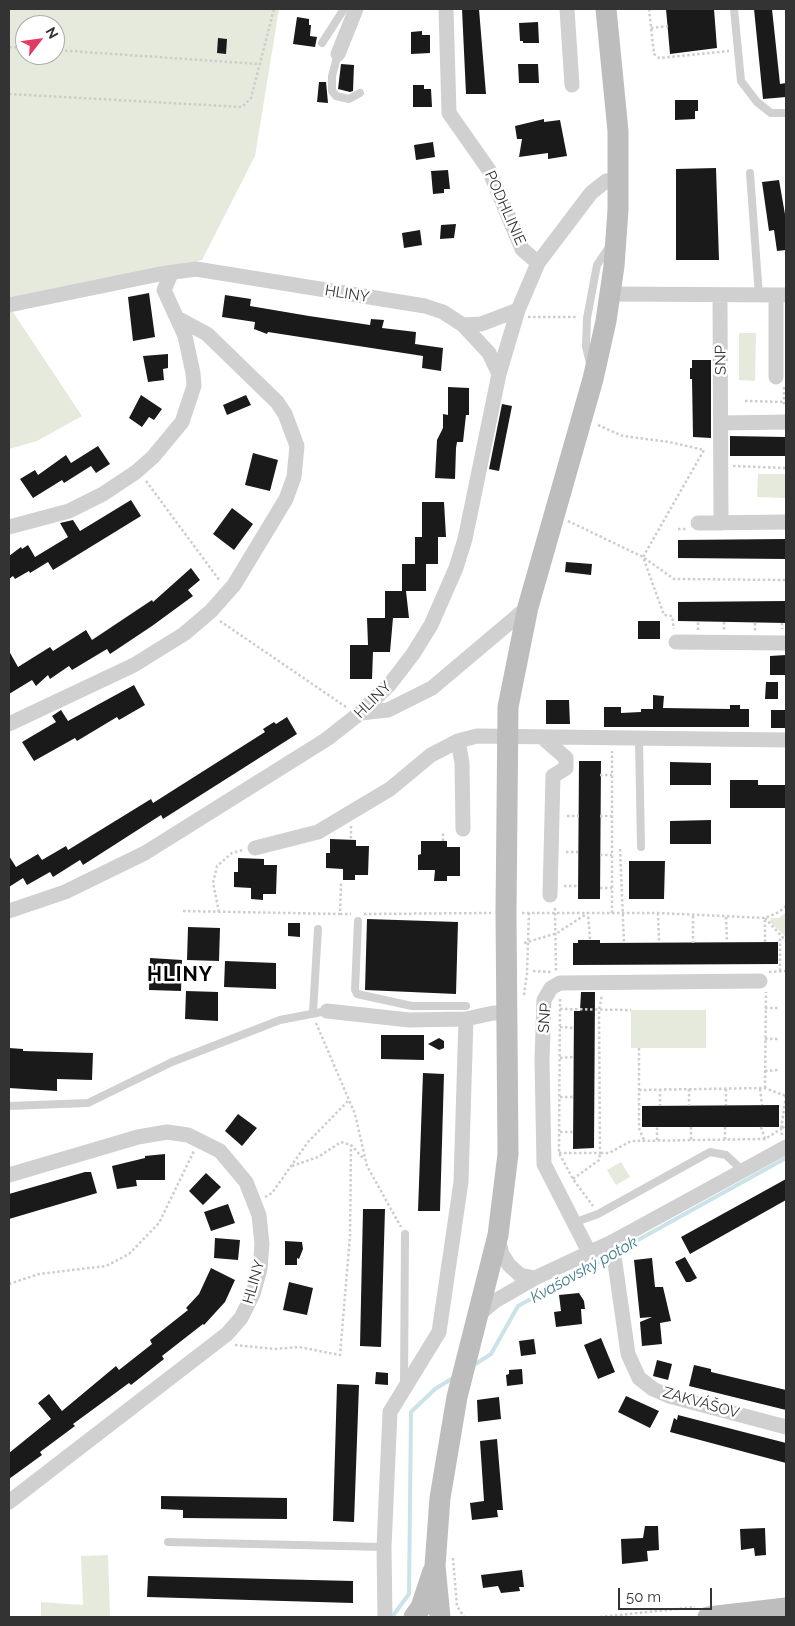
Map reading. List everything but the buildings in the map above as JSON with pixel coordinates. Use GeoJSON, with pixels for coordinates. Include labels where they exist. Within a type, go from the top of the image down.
{"type":"FeatureCollection","features":[{"type":"Feature","properties":{"kind":"main road"},"geometry":{"type":"LineString","coordinates":[[440,1617],[435,1566],[440,1498],[457,1397],[498,1234],[508,1154],[508,1013],[500,913],[508,707],[528,607],[593,378],[610,294],[617,235],[618,131],[606,9]]}},
{"type":"Feature","properties":{"kind":"main road"},"geometry":{"type":"LineString","coordinates":[[414,1617],[420,1607],[435,1566]]}},
{"type":"Feature","properties":{"kind":"main road"},"geometry":{"type":"LineString","coordinates":[[705,1612],[786,1608]]}},
{"type":"Feature","properties":{"kind":"street"},"geometry":{"type":"LineString","coordinates":[[338,54],[356,9]]}},
{"type":"Feature","properties":{"kind":"street","name":"PODHLINIE"},"geometry":{"type":"LineString","coordinates":[[446,9],[449,113],[489,170],[522,250],[538,263]]}},
{"type":"Feature","properties":{"kind":"street"},"geometry":{"type":"LineString","coordinates":[[567,9],[572,85]]}},
{"type":"Feature","properties":{"kind":"street","name":"HLINY"},"geometry":{"type":"LineString","coordinates":[[9,912],[65,892],[144,853],[320,744],[360,713],[390,684],[413,654],[431,625],[456,568],[465,539],[499,374],[516,313],[538,263],[591,192],[606,182],[619,181]]}},
{"type":"Feature","properties":{"kind":"street","name":"HLINY"},"geometry":{"type":"LineString","coordinates":[[9,305],[196,269],[425,306],[443,312],[463,325],[489,353],[499,374]]}},
{"type":"Feature","properties":{"kind":"street"},"geometry":{"type":"LineString","coordinates":[[9,527],[89,503],[139,470],[165,444],[182,422],[191,401],[194,386],[192,360],[179,320],[164,290],[171,274]]}},
{"type":"Feature","properties":{"kind":"street"},"geometry":{"type":"LineString","coordinates":[[610,294],[781,295],[776,378]]}},
{"type":"Feature","properties":{"kind":"street","name":"SNP"},"geometry":{"type":"LineString","coordinates":[[720,296],[721,523]]}},
{"type":"Feature","properties":{"kind":"street"},"geometry":{"type":"LineString","coordinates":[[463,325],[492,321],[516,313]]}},
{"type":"Feature","properties":{"kind":"street"},"geometry":{"type":"LineString","coordinates":[[9,724],[134,665],[171,644],[209,613],[229,592],[244,571],[286,499],[294,477],[297,446],[288,420],[277,402],[207,334],[179,320]]}},
{"type":"Feature","properties":{"kind":"street"},"geometry":{"type":"LineString","coordinates":[[721,423],[786,422]]}},
{"type":"Feature","properties":{"kind":"street"},"geometry":{"type":"LineString","coordinates":[[698,523],[786,522]]}},
{"type":"Feature","properties":{"kind":"street"},"geometry":{"type":"LineString","coordinates":[[360,713],[388,710],[432,688],[528,607]]}},
{"type":"Feature","properties":{"kind":"street"},"geometry":{"type":"LineString","coordinates":[[676,642],[786,643]]}},
{"type":"Feature","properties":{"kind":"street"},"geometry":{"type":"LineString","coordinates":[[255,848],[318,832],[390,789],[431,755],[458,741],[477,736],[507,735],[543,738],[640,740],[786,740]]}},
{"type":"Feature","properties":{"kind":"street"},"geometry":{"type":"LineString","coordinates":[[543,738],[566,758],[566,768],[553,776],[550,895]]}},
{"type":"Feature","properties":{"kind":"street"},"geometry":{"type":"LineString","coordinates":[[458,741],[462,763],[463,828]]}},
{"type":"Feature","properties":{"kind":"street","name":"SNP"},"geometry":{"type":"LineString","coordinates":[[590,1252],[573,1223],[544,1164],[544,1000],[551,988],[560,976],[604,983],[764,981]]}},
{"type":"Feature","properties":{"kind":"street"},"geometry":{"type":"LineString","coordinates":[[320,1011],[409,1020],[466,1013],[508,1013]]}},
{"type":"Feature","properties":{"kind":"street"},"geometry":{"type":"LineString","coordinates":[[385,1617],[384,1547],[390,1412],[439,1332],[461,1182],[466,1013]]}},
{"type":"Feature","properties":{"kind":"street","name":"HLINY"},"geometry":{"type":"LineString","coordinates":[[9,1175],[155,1133],[180,1133],[200,1139],[220,1151],[236,1167],[246,1182],[255,1203],[262,1244],[257,1281],[241,1318],[214,1345],[9,1502]]}},
{"type":"Feature","properties":{"kind":"street"},"geometry":{"type":"LineString","coordinates":[[477,1316],[495,1301],[535,1278],[590,1252],[613,1250],[743,1171],[786,1148]]}},
{"type":"Feature","properties":{"kind":"street"},"geometry":{"type":"LineString","coordinates":[[498,1234],[502,1254],[509,1265],[520,1275],[535,1278]]}},
{"type":"Feature","properties":{"kind":"street","name":"ZAKVÁŠOV"},"geometry":{"type":"LineString","coordinates":[[613,1250],[628,1354],[634,1370],[645,1384],[669,1396],[786,1426]]}},
{"type":"Feature","properties":{"kind":"lane"},"geometry":{"type":"LineString","coordinates":[[322,43],[344,9]]}},
{"type":"Feature","properties":{"kind":"lane"},"geometry":{"type":"LineString","coordinates":[[734,9],[741,81],[757,102],[771,113],[786,113]]}},
{"type":"Feature","properties":{"kind":"lane"},"geometry":{"type":"LineString","coordinates":[[338,54],[332,76],[332,91],[336,96],[349,100],[360,93]]}},
{"type":"Feature","properties":{"kind":"lane"},"geometry":{"type":"LineString","coordinates":[[750,173],[759,296]]}},
{"type":"Feature","properties":{"kind":"lane"},"geometry":{"type":"LineString","coordinates":[[593,378],[586,347],[587,318],[597,265],[617,235]]}},
{"type":"Feature","properties":{"kind":"lane"},"geometry":{"type":"LineString","coordinates":[[640,740],[641,847]]}},
{"type":"Feature","properties":{"kind":"lane"},"geometry":{"type":"LineString","coordinates":[[358,921],[355,990],[358,994],[412,1006],[466,1013]]}},
{"type":"Feature","properties":{"kind":"lane"},"geometry":{"type":"LineString","coordinates":[[9,1106],[88,1103],[172,1062],[280,1020],[320,1011],[318,929]]}},
{"type":"Feature","properties":{"kind":"lane"},"geometry":{"type":"LineString","coordinates":[[573,1223],[598,1214],[710,1152],[726,1155],[743,1171]]}},
{"type":"Feature","properties":{"kind":"lane"},"geometry":{"type":"LineString","coordinates":[[404,1388],[406,1234]]}},
{"type":"Feature","properties":{"kind":"lane"},"geometry":{"type":"LineString","coordinates":[[168,1542],[384,1547]]}},
{"type":"Feature","properties":{"kind":"path"},"geometry":{"type":"LineString","coordinates":[[9,94],[238,108],[246,104],[251,98],[274,9]]}},
{"type":"Feature","properties":{"kind":"path"},"geometry":{"type":"LineString","coordinates":[[649,9],[654,54],[659,58],[738,50]]}},
{"type":"Feature","properties":{"kind":"path"},"geometry":{"type":"LineString","coordinates":[[651,28],[668,26]]}},
{"type":"Feature","properties":{"kind":"path"},"geometry":{"type":"LineString","coordinates":[[65,51],[259,64]]}},
{"type":"Feature","properties":{"kind":"path"},"geometry":{"type":"LineString","coordinates":[[516,313],[582,317]]}},
{"type":"Feature","properties":{"kind":"path"},"geometry":{"type":"LineString","coordinates":[[745,401],[786,402]]}},
{"type":"Feature","properties":{"kind":"path"},"geometry":{"type":"LineString","coordinates":[[598,425],[624,436],[669,442],[704,450],[643,557],[664,615],[672,616],[676,642]]}},
{"type":"Feature","properties":{"kind":"path"},"geometry":{"type":"LineString","coordinates":[[720,466],[786,468]]}},
{"type":"Feature","properties":{"kind":"path"},"geometry":{"type":"LineString","coordinates":[[139,470],[229,592]]}},
{"type":"Feature","properties":{"kind":"path"},"geometry":{"type":"LineString","coordinates":[[565,519],[643,557],[674,579],[786,580]]}},
{"type":"Feature","properties":{"kind":"path"},"geometry":{"type":"LineString","coordinates":[[209,613],[345,706],[360,713]]}},
{"type":"Feature","properties":{"kind":"path"},"geometry":{"type":"LineString","coordinates":[[612,739],[612,913]]}},
{"type":"Feature","properties":{"kind":"path"},"geometry":{"type":"LineString","coordinates":[[600,774],[612,774]]}},
{"type":"Feature","properties":{"kind":"path"},"geometry":{"type":"LineString","coordinates":[[567,816],[579,816]]}},
{"type":"Feature","properties":{"kind":"path"},"geometry":{"type":"LineString","coordinates":[[600,816],[612,816]]}},
{"type":"Feature","properties":{"kind":"path"},"geometry":{"type":"LineString","coordinates":[[443,832],[443,841]]}},
{"type":"Feature","properties":{"kind":"path"},"geometry":{"type":"LineString","coordinates":[[219,912],[213,883],[217,866],[232,853],[255,848]]}},
{"type":"Feature","properties":{"kind":"path"},"geometry":{"type":"LineString","coordinates":[[620,849],[624,943]]}},
{"type":"Feature","properties":{"kind":"path"},"geometry":{"type":"LineString","coordinates":[[566,852],[578,852]]}},
{"type":"Feature","properties":{"kind":"path"},"geometry":{"type":"LineString","coordinates":[[600,855],[612,855]]}},
{"type":"Feature","properties":{"kind":"path"},"geometry":{"type":"LineString","coordinates":[[340,914],[341,883]]}},
{"type":"Feature","properties":{"kind":"path"},"geometry":{"type":"LineString","coordinates":[[600,888],[612,888]]}},
{"type":"Feature","properties":{"kind":"path"},"geometry":{"type":"LineString","coordinates":[[550,895],[557,912],[560,976],[559,1153],[573,1179],[598,1214]]}},
{"type":"Feature","properties":{"kind":"path"},"geometry":{"type":"LineString","coordinates":[[184,911],[340,914],[658,913],[766,918],[779,912],[786,906]]}},
{"type":"Feature","properties":{"kind":"path"},"geometry":{"type":"LineString","coordinates":[[524,943],[557,933],[588,913]]}},
{"type":"Feature","properties":{"kind":"path"},"geometry":{"type":"LineString","coordinates":[[588,913],[590,940]]}},
{"type":"Feature","properties":{"kind":"path"},"geometry":{"type":"LineString","coordinates":[[658,913],[659,943]]}},
{"type":"Feature","properties":{"kind":"path"},"geometry":{"type":"LineString","coordinates":[[694,916],[694,942]]}},
{"type":"Feature","properties":{"kind":"path"},"geometry":{"type":"LineString","coordinates":[[726,917],[727,942]]}},
{"type":"Feature","properties":{"kind":"path"},"geometry":{"type":"LineString","coordinates":[[766,918],[786,941]]}},
{"type":"Feature","properties":{"kind":"path"},"geometry":{"type":"LineString","coordinates":[[765,942],[766,918]]}},
{"type":"Feature","properties":{"kind":"path"},"geometry":{"type":"LineString","coordinates":[[780,936],[780,972]]}},
{"type":"Feature","properties":{"kind":"path"},"geometry":{"type":"LineString","coordinates":[[533,971],[560,976]]}},
{"type":"Feature","properties":{"kind":"path"},"geometry":{"type":"LineString","coordinates":[[764,1088],[764,981],[780,972],[786,972]]}},
{"type":"Feature","properties":{"kind":"path"},"geometry":{"type":"LineString","coordinates":[[573,1179],[599,1160],[597,1030],[604,983]]}},
{"type":"Feature","properties":{"kind":"path"},"geometry":{"type":"LineString","coordinates":[[765,1008],[779,1008]]}},
{"type":"Feature","properties":{"kind":"path"},"geometry":{"type":"LineString","coordinates":[[560,1009],[631,1010]]}},
{"type":"Feature","properties":{"kind":"path"},"geometry":{"type":"LineString","coordinates":[[320,1011],[320,1035],[349,1100],[365,1160]]}},
{"type":"Feature","properties":{"kind":"path"},"geometry":{"type":"LineString","coordinates":[[560,1027],[574,1028]]}},
{"type":"Feature","properties":{"kind":"path"},"geometry":{"type":"LineString","coordinates":[[765,1039],[779,1039]]}},
{"type":"Feature","properties":{"kind":"path"},"geometry":{"type":"LineString","coordinates":[[639,1048],[639,1128],[644,1140]]}},
{"type":"Feature","properties":{"kind":"path"},"geometry":{"type":"LineString","coordinates":[[560,1058],[574,1058]]}},
{"type":"Feature","properties":{"kind":"path"},"geometry":{"type":"LineString","coordinates":[[765,1071],[780,1070]]}},
{"type":"Feature","properties":{"kind":"path"},"geometry":{"type":"LineString","coordinates":[[639,1090],[764,1088],[786,1096],[781,1129],[786,1148]]}},
{"type":"Feature","properties":{"kind":"path"},"geometry":{"type":"LineString","coordinates":[[689,1089],[690,1106]]}},
{"type":"Feature","properties":{"kind":"path"},"geometry":{"type":"LineString","coordinates":[[726,1089],[726,1106]]}},
{"type":"Feature","properties":{"kind":"path"},"geometry":{"type":"LineString","coordinates":[[760,1089],[762,1105]]}},
{"type":"Feature","properties":{"kind":"path"},"geometry":{"type":"LineString","coordinates":[[660,1090],[660,1106]]}},
{"type":"Feature","properties":{"kind":"path"},"geometry":{"type":"LineString","coordinates":[[560,1097],[573,1097]]}},
{"type":"Feature","properties":{"kind":"path"},"geometry":{"type":"LineString","coordinates":[[595,1097],[599,1098]]}},
{"type":"Feature","properties":{"kind":"path"},"geometry":{"type":"LineString","coordinates":[[255,1203],[272,1193],[308,1142],[349,1100]]}},
{"type":"Feature","properties":{"kind":"path"},"geometry":{"type":"LineString","coordinates":[[559,1153],[609,1152],[631,1140],[765,1139],[786,1125]]}},
{"type":"Feature","properties":{"kind":"path"},"geometry":{"type":"LineString","coordinates":[[657,1127],[657,1140]]}},
{"type":"Feature","properties":{"kind":"path"},"geometry":{"type":"LineString","coordinates":[[690,1127],[691,1140]]}},
{"type":"Feature","properties":{"kind":"path"},"geometry":{"type":"LineString","coordinates":[[725,1127],[725,1140]]}},
{"type":"Feature","properties":{"kind":"path"},"geometry":{"type":"LineString","coordinates":[[761,1127],[765,1139]]}},
{"type":"Feature","properties":{"kind":"path"},"geometry":{"type":"LineString","coordinates":[[560,1132],[573,1132]]}},
{"type":"Feature","properties":{"kind":"path"},"geometry":{"type":"LineString","coordinates":[[595,1132],[600,1132]]}},
{"type":"Feature","properties":{"kind":"path"},"geometry":{"type":"LineString","coordinates":[[9,1284],[39,1274],[106,1266],[129,1254],[159,1223],[200,1139]]}},
{"type":"Feature","properties":{"kind":"path"},"geometry":{"type":"LineString","coordinates":[[290,1167],[318,1156],[341,1142],[351,1145],[365,1160],[406,1234]]}},
{"type":"Feature","properties":{"kind":"path"},"geometry":{"type":"LineString","coordinates":[[214,1345],[228,1344],[274,1349],[299,1347],[340,1355],[350,1236],[351,1145]]}},
{"type":"Feature","properties":{"kind":"path"},"geometry":{"type":"LineString","coordinates":[[453,1552],[457,1606],[464,1617]]}},
{"type":"Feature","properties":{"kind":"path"},"geometry":{"type":"LineString","coordinates":[[600,1617],[705,1612]]}},
{"type":"Feature","properties":{"kind":"shaded area"},"geometry":{"type":"Polygon","coordinates":[[[9,9],[279,9],[255,156],[202,260],[9,306],[9,9]]]}},
{"type":"Feature","properties":{"kind":"shaded area"},"geometry":{"type":"Polygon","coordinates":[[[9,306],[82,416],[37,441],[9,449],[9,306]]]}},
{"type":"Feature","properties":{"kind":"shaded area"},"geometry":{"type":"Polygon","coordinates":[[[739,333],[756,333],[755,381],[739,380],[739,333]]]}},
{"type":"Feature","properties":{"kind":"shaded area"},"geometry":{"type":"Polygon","coordinates":[[[758,474],[786,474],[786,498],[757,497],[758,474]]]}},
{"type":"Feature","properties":{"kind":"shaded area"},"geometry":{"type":"Polygon","coordinates":[[[786,912],[786,937],[770,922],[771,918],[779,918],[786,912]]]}},
{"type":"Feature","properties":{"kind":"shaded area"},"geometry":{"type":"Polygon","coordinates":[[[631,1010],[706,1010],[706,1048],[631,1048],[631,1010]]]}},
{"type":"Feature","properties":{"kind":"shaded area"},"geometry":{"type":"Polygon","coordinates":[[[621,1162],[630,1177],[616,1185],[607,1170],[621,1162]]]}},
{"type":"Feature","properties":{"kind":"shaded area"},"geometry":{"type":"Polygon","coordinates":[[[108,1555],[110,1617],[41,1617],[41,1602],[83,1605],[81,1556],[108,1555]]]}},
{"type":"Feature","properties":{"kind":"waterway","name":"Kvašovský potok"},"geometry":{"type":"LineString","coordinates":[[618,1251],[786,1158]]}},
{"type":"Feature","properties":{"kind":"waterway","name":"Kvašovský potok"},"geometry":{"type":"LineString","coordinates":[[474,1365],[491,1354],[518,1306],[610,1256]]}},
{"type":"Feature","properties":{"kind":"waterway","name":"Kvašovský potok"},"geometry":{"type":"LineString","coordinates":[[392,1617],[409,1594],[411,1412],[435,1389],[453,1378]]}},
{"type":"Feature","properties":{"kind":"district","name":"HLINY"},"geometry":{"type":"Point","coordinates":[180,975]}}]}
